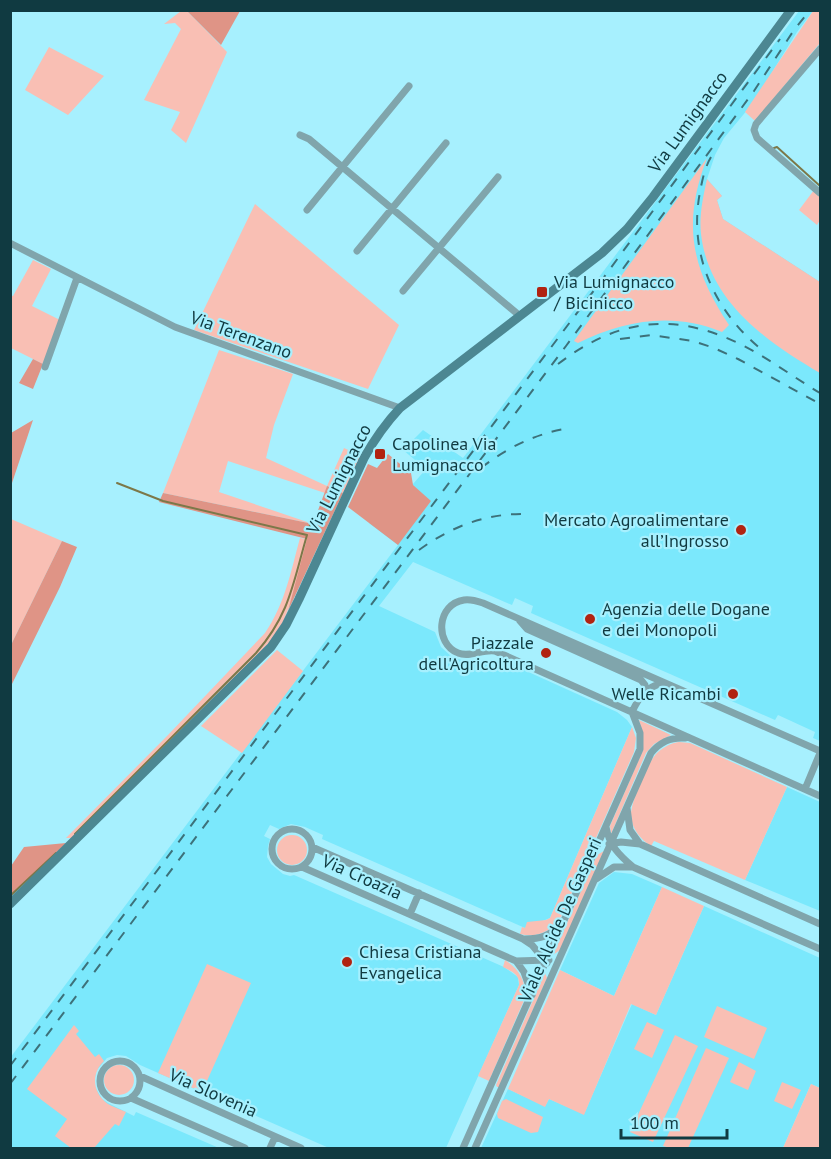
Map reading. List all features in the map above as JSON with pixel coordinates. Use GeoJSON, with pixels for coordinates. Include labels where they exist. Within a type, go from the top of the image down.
{"type":"FeatureCollection","features":[{"type":"Feature","properties":{"kind":"main road","name":"Via Lumignacco"},"geometry":{"type":"LineString","coordinates":[[10,904],[271,648],[299,599],[372,443],[400,408],[602,253],[627,229],[791,10]]}},
{"type":"Feature","properties":{"kind":"street"},"geometry":{"type":"LineString","coordinates":[[820,49],[756,124],[754,130],[757,138],[820,193]]}},
{"type":"Feature","properties":{"kind":"street"},"geometry":{"type":"LineString","coordinates":[[307,210],[409,86]]}},
{"type":"Feature","properties":{"kind":"street"},"geometry":{"type":"LineString","coordinates":[[300,135],[309,139],[520,316]]}},
{"type":"Feature","properties":{"kind":"street"},"geometry":{"type":"LineString","coordinates":[[357,251],[446,143]]}},
{"type":"Feature","properties":{"kind":"street"},"geometry":{"type":"LineString","coordinates":[[402,291],[498,177]]}},
{"type":"Feature","properties":{"kind":"street","name":"Via Terenzano"},"geometry":{"type":"LineString","coordinates":[[10,243],[175,327],[400,408]]}},
{"type":"Feature","properties":{"kind":"street"},"geometry":{"type":"LineString","coordinates":[[45,367],[76,278]]}},
{"type":"Feature","properties":{"kind":"street"},"geometry":{"type":"LineString","coordinates":[[805,789],[820,752],[483,603],[465,600],[447,610],[441,624],[441,632],[447,645],[460,654],[471,655],[486,650],[495,651],[820,796]]}},
{"type":"Feature","properties":{"kind":"street"},"geometry":{"type":"LineString","coordinates":[[518,619],[527,629],[641,680],[645,685],[645,691]]}},
{"type":"Feature","properties":{"kind":"street"},"geometry":{"type":"LineString","coordinates":[[632,712],[638,698],[645,691],[663,683]]}},
{"type":"Feature","properties":{"kind":"street","name":"Viale Alcide De Gasperi"},"geometry":{"type":"LineString","coordinates":[[464,1149],[640,749],[640,733],[632,712]]}},
{"type":"Feature","properties":{"kind":"street","name":"Viale Alcide De Gasperi"},"geometry":{"type":"LineString","coordinates":[[475,1149],[647,761],[656,747],[670,739],[678,738],[699,742]]}},
{"type":"Feature","properties":{"kind":"street"},"geometry":{"type":"LineString","coordinates":[[626,806],[630,830],[640,844]]}},
{"type":"Feature","properties":{"kind":"street"},"geometry":{"type":"LineString","coordinates":[[606,827],[617,853],[633,867],[820,949]]}},
{"type":"Feature","properties":{"kind":"street","name":"Via Croazia"},"geometry":{"type":"LineString","coordinates":[[295,829],[307,835],[312,847],[310,859],[302,867],[289,870],[278,864],[272,853],[273,840],[283,831],[295,829]]}},
{"type":"Feature","properties":{"kind":"street"},"geometry":{"type":"LineString","coordinates":[[595,852],[611,843],[640,844],[820,924]]}},
{"type":"Feature","properties":{"kind":"street","name":"Via Croazia"},"geometry":{"type":"LineString","coordinates":[[312,847],[523,939],[532,945],[546,961]]}},
{"type":"Feature","properties":{"kind":"street","name":"Via Croazia"},"geometry":{"type":"LineString","coordinates":[[302,867],[516,961],[546,961],[561,955]]}},
{"type":"Feature","properties":{"kind":"street"},"geometry":{"type":"LineString","coordinates":[[594,881],[614,867],[633,867]]}},
{"type":"Feature","properties":{"kind":"street","name":"Via Croazia"},"geometry":{"type":"LineString","coordinates":[[410,914],[419,893]]}},
{"type":"Feature","properties":{"kind":"street"},"geometry":{"type":"LineString","coordinates":[[523,939],[545,937],[564,921]]}},
{"type":"Feature","properties":{"kind":"street"},"geometry":{"type":"LineString","coordinates":[[516,961],[524,972],[532,995]]}},
{"type":"Feature","properties":{"kind":"street"},"geometry":{"type":"LineString","coordinates":[[546,961],[550,979]]}},
{"type":"Feature","properties":{"kind":"street","name":"Via Slovenia"},"geometry":{"type":"LineString","coordinates":[[113,1061],[126,1061],[137,1070],[140,1076],[139,1089],[131,1098],[118,1101],[105,1095],[99,1083],[102,1070],[113,1061]]}},
{"type":"Feature","properties":{"kind":"street","name":"Via Slovenia"},"geometry":{"type":"LineString","coordinates":[[140,1076],[301,1149]]}},
{"type":"Feature","properties":{"kind":"street","name":"Via Slovenia"},"geometry":{"type":"LineString","coordinates":[[131,1098],[244,1149]]}},
{"type":"Feature","properties":{"kind":"street"},"geometry":{"type":"LineString","coordinates":[[270,1149],[275,1137]]}},
{"type":"Feature","properties":{"kind":"shaded area"},"geometry":{"type":"Polygon","coordinates":[[[181,11],[187,11],[227,52],[186,143],[171,130],[180,112],[144,100],[181,29],[175,23],[164,24],[181,11]]]}},
{"type":"Feature","properties":{"kind":"shaded area"},"geometry":{"type":"Polygon","coordinates":[[[187,11],[240,11],[221,45],[187,11]]]}},
{"type":"Feature","properties":{"kind":"shaded area"},"geometry":{"type":"Polygon","coordinates":[[[799,11],[813,11],[797,32],[753,103],[724,138],[715,155],[707,179],[722,196],[717,200],[723,219],[820,282],[820,741],[813,738],[815,732],[778,715],[775,720],[531,613],[533,606],[515,598],[512,605],[413,562],[379,606],[435,632],[441,647],[452,657],[468,662],[477,660],[500,670],[504,661],[617,712],[632,727],[550,918],[525,928],[322,839],[323,835],[305,827],[291,824],[279,829],[270,825],[264,836],[270,839],[267,857],[271,864],[283,874],[294,875],[504,967],[518,977],[519,985],[446,1148],[329,1148],[140,1065],[126,1056],[117,1055],[107,1058],[96,1071],[94,1085],[102,1099],[134,1116],[136,1112],[219,1148],[11,1148],[10,1058],[398,545],[369,523],[403,476],[413,484],[426,469],[403,450],[423,430],[463,458],[799,11]]]}},
{"type":"Feature","properties":{"kind":"shaded area"},"geometry":{"type":"Polygon","coordinates":[[[813,11],[820,11],[820,43],[755,121],[745,112],[813,11]]]}},
{"type":"Feature","properties":{"kind":"shaded area"},"geometry":{"type":"Polygon","coordinates":[[[49,47],[104,76],[68,115],[25,90],[49,47]]]}},
{"type":"Feature","properties":{"kind":"shaded area"},"geometry":{"type":"Polygon","coordinates":[[[707,158],[699,181],[695,204],[694,245],[706,284],[729,325],[722,332],[685,322],[649,321],[613,329],[578,343],[574,341],[707,158]]]}},
{"type":"Feature","properties":{"kind":"shaded area"},"geometry":{"type":"Polygon","coordinates":[[[707,179],[722,196],[717,200],[723,219],[820,282],[820,373],[761,333],[743,317],[715,280],[706,258],[701,234],[701,213],[707,179]]]}},
{"type":"Feature","properties":{"kind":"shaded area"},"geometry":{"type":"Polygon","coordinates":[[[814,190],[820,196],[820,220],[817,225],[799,210],[814,190]]]}},
{"type":"Feature","properties":{"kind":"shaded area"},"geometry":{"type":"Polygon","coordinates":[[[255,204],[399,325],[368,389],[194,330],[255,204]]]}},
{"type":"Feature","properties":{"kind":"shaded area"},"geometry":{"type":"Polygon","coordinates":[[[33,260],[51,269],[32,306],[60,320],[43,364],[11,348],[10,295],[13,296],[33,260]]]}},
{"type":"Feature","properties":{"kind":"shaded area"},"geometry":{"type":"Polygon","coordinates":[[[219,350],[293,374],[274,425],[266,458],[327,486],[325,493],[228,461],[219,492],[313,524],[163,493],[219,350]]]}},
{"type":"Feature","properties":{"kind":"shaded area"},"geometry":{"type":"Polygon","coordinates":[[[33,359],[43,364],[33,389],[19,383],[33,359]]]}},
{"type":"Feature","properties":{"kind":"shaded area"},"geometry":{"type":"Polygon","coordinates":[[[33,420],[11,486],[11,433],[33,420]]]}},
{"type":"Feature","properties":{"kind":"shaded area"},"geometry":{"type":"Polygon","coordinates":[[[344,448],[361,456],[343,493],[327,486],[344,448]]]}},
{"type":"Feature","properties":{"kind":"shaded area"},"geometry":{"type":"Polygon","coordinates":[[[388,454],[411,473],[413,485],[431,501],[398,545],[348,507],[368,464],[377,468],[388,454]]]}},
{"type":"Feature","properties":{"kind":"shaded area"},"geometry":{"type":"Polygon","coordinates":[[[327,486],[343,493],[288,611],[307,539],[159,502],[163,493],[313,524],[327,486]]]}},
{"type":"Feature","properties":{"kind":"shaded area"},"geometry":{"type":"Polygon","coordinates":[[[11,519],[62,541],[11,645],[11,519]]]}},
{"type":"Feature","properties":{"kind":"shaded area"},"geometry":{"type":"Polygon","coordinates":[[[300,538],[308,539],[292,600],[283,622],[269,643],[72,838],[66,838],[265,633],[278,611],[300,538]]]}},
{"type":"Feature","properties":{"kind":"shaded area"},"geometry":{"type":"Polygon","coordinates":[[[62,541],[77,547],[60,587],[11,686],[11,645],[62,541]]]}},
{"type":"Feature","properties":{"kind":"shaded area"},"geometry":{"type":"Polygon","coordinates":[[[277,650],[303,671],[242,753],[201,726],[277,650]]]}},
{"type":"Feature","properties":{"kind":"shaded area"},"geometry":{"type":"Polygon","coordinates":[[[639,720],[671,735],[654,744],[646,753],[611,834],[610,826],[643,750],[643,734],[639,720]]]}},
{"type":"Feature","properties":{"kind":"shaded area"},"geometry":{"type":"Polygon","coordinates":[[[632,727],[636,738],[634,752],[561,917],[553,927],[543,933],[520,934],[527,922],[550,918],[632,727]]]}},
{"type":"Feature","properties":{"kind":"shaded area"},"geometry":{"type":"Polygon","coordinates":[[[679,742],[690,743],[787,787],[745,880],[654,841],[651,846],[640,837],[635,829],[631,810],[645,773],[658,752],[668,745],[679,742]]]}},
{"type":"Feature","properties":{"kind":"shaded area"},"geometry":{"type":"Polygon","coordinates":[[[787,787],[820,802],[820,911],[745,880],[787,787]]]}},
{"type":"Feature","properties":{"kind":"shaded area"},"geometry":{"type":"Polygon","coordinates":[[[292,835],[303,839],[307,850],[303,861],[292,865],[281,861],[277,850],[281,839],[292,835]]]}},
{"type":"Feature","properties":{"kind":"shaded area"},"geometry":{"type":"Polygon","coordinates":[[[66,843],[11,896],[11,866],[24,847],[66,843]]]}},
{"type":"Feature","properties":{"kind":"shaded area"},"geometry":{"type":"Polygon","coordinates":[[[604,851],[560,950],[553,955],[597,855],[604,851]]]}},
{"type":"Feature","properties":{"kind":"shaded area"},"geometry":{"type":"Polygon","coordinates":[[[614,872],[632,874],[662,887],[614,996],[560,970],[599,883],[614,872]]]}},
{"type":"Feature","properties":{"kind":"shaded area"},"geometry":{"type":"Polygon","coordinates":[[[662,887],[704,906],[656,1015],[631,1004],[584,1115],[549,1099],[545,1107],[508,1089],[560,970],[614,996],[662,887]]]}},
{"type":"Feature","properties":{"kind":"shaded area"},"geometry":{"type":"Polygon","coordinates":[[[704,906],[820,958],[820,1088],[811,1084],[783,1148],[481,1148],[508,1089],[545,1106],[549,1099],[584,1114],[632,1004],[656,1015],[704,906]]]}},
{"type":"Feature","properties":{"kind":"shaded area"},"geometry":{"type":"Polygon","coordinates":[[[505,960],[521,976],[525,998],[489,1081],[478,1076],[519,985],[516,976],[503,967],[505,960]]]}},
{"type":"Feature","properties":{"kind":"shaded area"},"geometry":{"type":"Polygon","coordinates":[[[207,964],[251,983],[202,1092],[158,1073],[207,964]]]}},
{"type":"Feature","properties":{"kind":"shaded area"},"geometry":{"type":"Polygon","coordinates":[[[545,973],[547,978],[499,1087],[497,1087],[496,1085],[545,973]]]}},
{"type":"Feature","properties":{"kind":"shaded area"},"geometry":{"type":"Polygon","coordinates":[[[717,1006],[767,1028],[754,1059],[704,1037],[717,1006]]]}},
{"type":"Feature","properties":{"kind":"shaded area"},"geometry":{"type":"Polygon","coordinates":[[[647,1022],[664,1030],[652,1058],[634,1049],[647,1022]]]}},
{"type":"Feature","properties":{"kind":"shaded area"},"geometry":{"type":"Polygon","coordinates":[[[74,1025],[79,1031],[76,1034],[95,1057],[99,1054],[104,1061],[95,1077],[96,1089],[108,1104],[126,1112],[119,1126],[115,1124],[94,1148],[71,1148],[55,1136],[67,1119],[27,1089],[74,1025]]]}},
{"type":"Feature","properties":{"kind":"shaded area"},"geometry":{"type":"Polygon","coordinates":[[[675,1035],[698,1046],[653,1142],[630,1132],[675,1035]]]}},
{"type":"Feature","properties":{"kind":"shaded area"},"geometry":{"type":"Polygon","coordinates":[[[706,1048],[729,1058],[688,1148],[663,1146],[706,1048]]]}},
{"type":"Feature","properties":{"kind":"shaded area"},"geometry":{"type":"Polygon","coordinates":[[[739,1062],[756,1071],[748,1090],[730,1082],[739,1062]]]}},
{"type":"Feature","properties":{"kind":"shaded area"},"geometry":{"type":"Polygon","coordinates":[[[119,1065],[130,1069],[134,1080],[130,1091],[119,1095],[108,1091],[104,1080],[108,1069],[119,1065]]]}},
{"type":"Feature","properties":{"kind":"shaded area"},"geometry":{"type":"Polygon","coordinates":[[[782,1082],[801,1090],[792,1109],[774,1101],[782,1082]]]}},
{"type":"Feature","properties":{"kind":"shaded area"},"geometry":{"type":"Polygon","coordinates":[[[811,1084],[820,1088],[820,1148],[783,1148],[811,1084]]]}},
{"type":"Feature","properties":{"kind":"shaded area"},"geometry":{"type":"Polygon","coordinates":[[[506,1099],[543,1117],[538,1132],[531,1133],[498,1118],[497,1114],[502,1101],[506,1099]]]}},
{"type":"Feature","properties":{"kind":"waterway"},"geometry":{"type":"LineString","coordinates":[[774,148],[777,147],[820,186]]}},
{"type":"Feature","properties":{"kind":"waterway"},"geometry":{"type":"LineString","coordinates":[[75,834],[256,653],[267,639],[289,597],[307,535],[163,501],[117,483]]}},
{"type":"Feature","properties":{"kind":"waterway"},"geometry":{"type":"LineString","coordinates":[[309,529],[310,525]]}},
{"type":"Feature","properties":{"kind":"waterway"},"geometry":{"type":"LineString","coordinates":[[10,896],[56,853]]}},
{"type":"Feature","properties":{"kind":"railway"},"geometry":{"type":"LineString","coordinates":[[10,1084],[566,346],[754,91],[810,10]]}},
{"type":"Feature","properties":{"kind":"railway"},"geometry":{"type":"LineString","coordinates":[[10,1066],[604,277],[780,39]]}},
{"type":"Feature","properties":{"kind":"railway"},"geometry":{"type":"LineString","coordinates":[[711,157],[703,179],[697,215],[702,259],[708,279],[718,299],[745,335],[762,350]]}},
{"type":"Feature","properties":{"kind":"railway"},"geometry":{"type":"LineString","coordinates":[[558,364],[601,338],[645,325],[667,324],[713,333],[738,343],[820,393]]}},
{"type":"Feature","properties":{"kind":"railway"},"geometry":{"type":"LineString","coordinates":[[620,339],[651,335],[693,341],[738,359],[820,404]]}},
{"type":"Feature","properties":{"kind":"railway"},"geometry":{"type":"LineString","coordinates":[[481,468],[522,442],[569,428]]}},
{"type":"Feature","properties":{"kind":"railway"},"geometry":{"type":"LineString","coordinates":[[419,550],[444,534],[470,523],[498,516],[527,514]]}},
{"type":"Feature","properties":{"kind":"place","name":"Via Lumignacco / Bicinicco"},"geometry":{"type":"Point","coordinates":[542,292]}},
{"type":"Feature","properties":{"kind":"place","name":"Capolinea Via Lumignacco"},"geometry":{"type":"Point","coordinates":[380,454]}},
{"type":"Feature","properties":{"kind":"place","name":"Mercato Agroalimentare all’Ingrosso"},"geometry":{"type":"Point","coordinates":[741,530]}},
{"type":"Feature","properties":{"kind":"place","name":"Agenzia delle Dogane e dei Monopoli"},"geometry":{"type":"Point","coordinates":[590,619]}},
{"type":"Feature","properties":{"kind":"place","name":"Piazzale dell'Agricoltura"},"geometry":{"type":"Point","coordinates":[546,653]}},
{"type":"Feature","properties":{"kind":"place","name":"Welle Ricambi"},"geometry":{"type":"Point","coordinates":[733,694]}},
{"type":"Feature","properties":{"kind":"place","name":"Chiesa Cristiana Evangelica"},"geometry":{"type":"Point","coordinates":[347,962]}}]}
